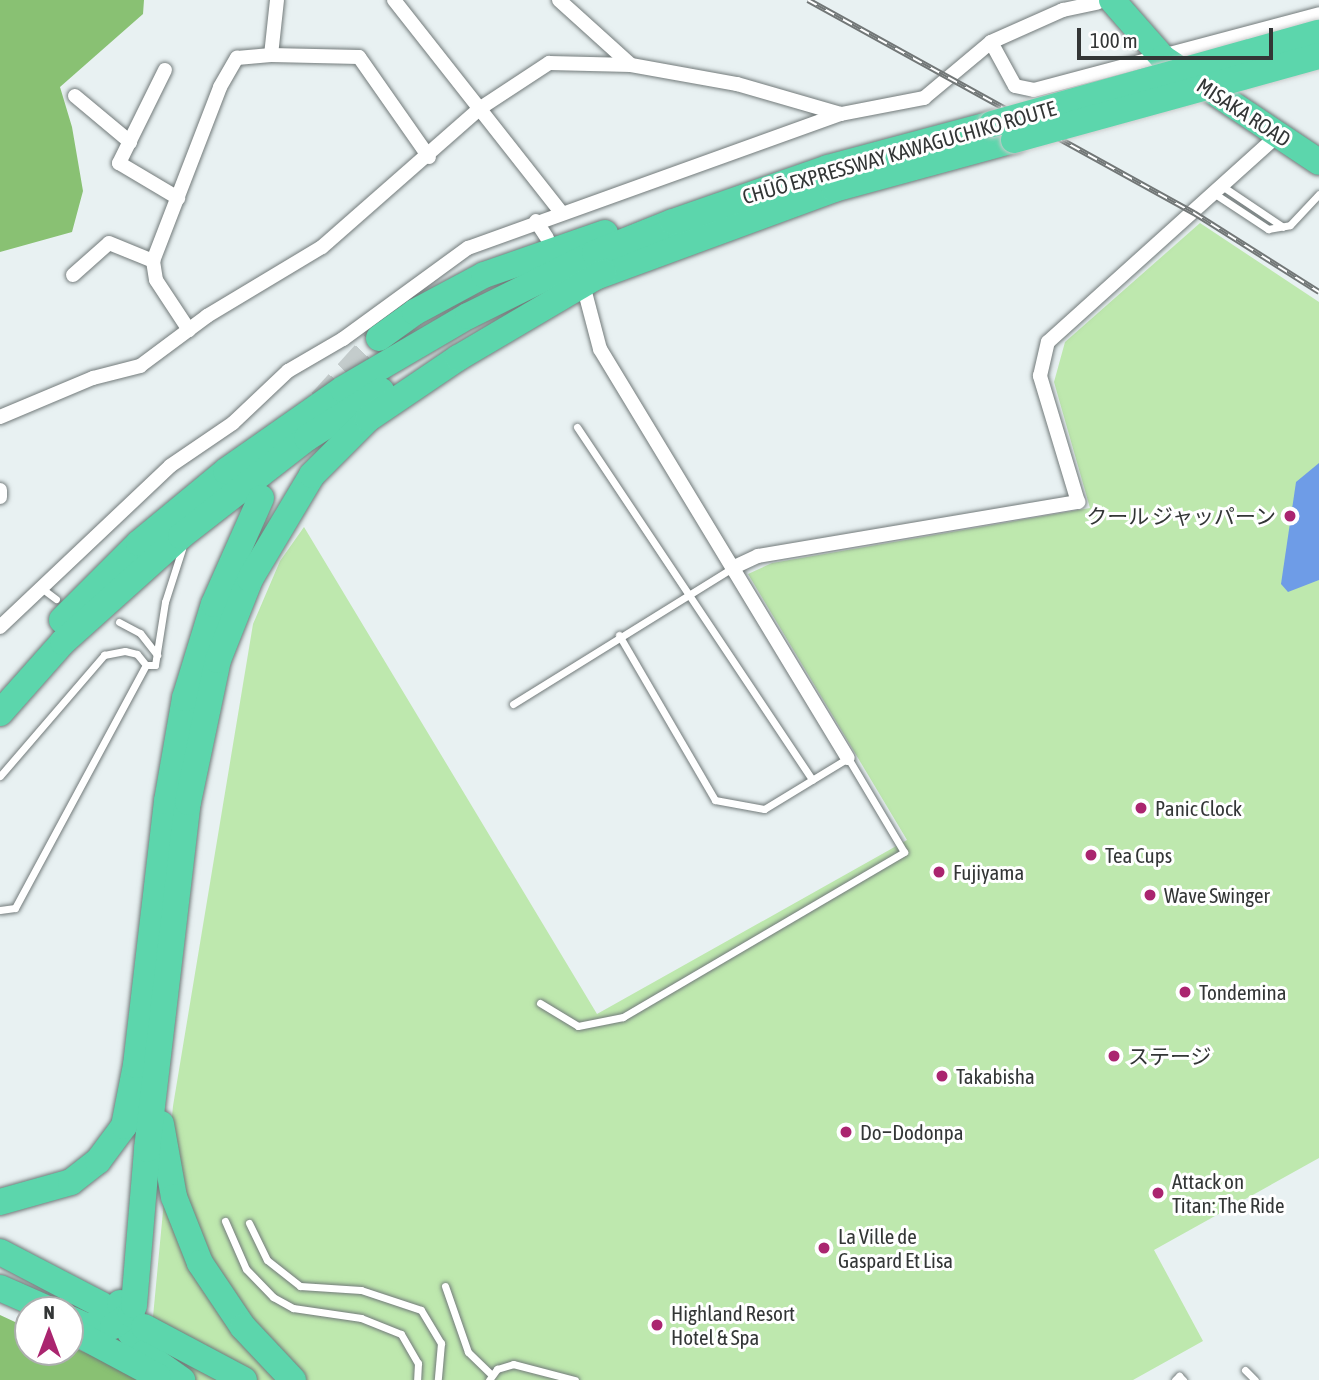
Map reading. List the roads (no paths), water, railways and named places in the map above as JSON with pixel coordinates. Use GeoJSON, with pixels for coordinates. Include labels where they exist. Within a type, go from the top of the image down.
{"type":"FeatureCollection","features":[{"type":"Feature","properties":{"kind":"highway","name":"MISAKA ROAD"},"geometry":{"type":"LineString","coordinates":[[1105,1],[1163,58],[1319,162]]}},
{"type":"Feature","properties":{"kind":"highway","name":"CHŪŌ EXPRESSWAY KAWAGUCHIKO ROUTE"},"geometry":{"type":"LineString","coordinates":[[0,692],[93,587],[139,543],[226,471],[343,389],[468,316],[595,253],[749,195],[906,146],[1319,33]]}},
{"type":"Feature","properties":{"kind":"highway","name":"CHŪŌ EXPRESSWAY KAWAGUCHIKO ROUTE"},"geometry":{"type":"LineString","coordinates":[[0,713],[104,603],[236,490],[354,408],[477,335],[604,272],[822,192],[1319,56]]}},
{"type":"Feature","properties":{"kind":"highway"},"geometry":{"type":"LineString","coordinates":[[379,338],[450,291],[522,260],[781,174],[906,146]]}},
{"type":"Feature","properties":{"kind":"highway"},"geometry":{"type":"LineString","coordinates":[[0,1202],[51,1191],[98,1161],[124,1126],[147,1073],[188,802],[206,705],[225,640],[265,549],[312,475],[368,419],[458,358],[604,272]]}},
{"type":"Feature","properties":{"kind":"highway"},"geometry":{"type":"LineString","coordinates":[[182,1380],[144,1353],[135,1323],[134,1305],[147,1073],[167,801],[185,698],[214,604],[261,498]]}},
{"type":"Feature","properties":{"kind":"highway"},"geometry":{"type":"LineString","coordinates":[[147,1073],[165,1163],[200,1263],[243,1327],[293,1380]]}},
{"type":"Feature","properties":{"kind":"highway"},"geometry":{"type":"LineString","coordinates":[[0,1252],[102,1305]]}},
{"type":"Feature","properties":{"kind":"highway"},"geometry":{"type":"LineString","coordinates":[[0,1289],[17,1296]]}},
{"type":"Feature","properties":{"kind":"highway"},"geometry":{"type":"LineString","coordinates":[[84,1323],[101,1328],[135,1323],[244,1380]]}},
{"type":"Feature","properties":{"kind":"highway"},"geometry":{"type":"LineString","coordinates":[[84,1337],[165,1380]]}},
{"type":"Feature","properties":{"kind":"street"},"geometry":{"type":"LineString","coordinates":[[271,55],[277,0]]}},
{"type":"Feature","properties":{"kind":"street"},"geometry":{"type":"LineString","coordinates":[[394,0],[561,212]]}},
{"type":"Feature","properties":{"kind":"street"},"geometry":{"type":"LineString","coordinates":[[559,0],[631,65]]}},
{"type":"Feature","properties":{"kind":"street"},"geometry":{"type":"LineString","coordinates":[[0,627],[39,587],[170,466],[233,423],[288,371],[343,340],[468,248],[561,212],[841,114],[924,98],[991,42],[1063,10],[1105,1]]}},
{"type":"Feature","properties":{"kind":"street"},"geometry":{"type":"LineString","coordinates":[[991,42],[1015,86],[1034,90],[1163,58],[1319,13]]}},
{"type":"Feature","properties":{"kind":"street"},"geometry":{"type":"LineString","coordinates":[[189,330],[156,280],[153,261],[220,87],[237,58],[271,55],[359,57],[429,157]]}},
{"type":"Feature","properties":{"kind":"street"},"geometry":{"type":"LineString","coordinates":[[0,417],[93,378],[140,366],[189,330],[322,247],[429,157],[479,109],[549,63],[631,65],[737,84],[841,114]]}},
{"type":"Feature","properties":{"kind":"street"},"geometry":{"type":"LineString","coordinates":[[165,70],[119,163],[177,198]]}},
{"type":"Feature","properties":{"kind":"street"},"geometry":{"type":"LineString","coordinates":[[75,96],[130,142]]}},
{"type":"Feature","properties":{"kind":"street"},"geometry":{"type":"LineString","coordinates":[[732,568],[758,556],[1078,502],[1040,376],[1048,342],[1278,135]]}},
{"type":"Feature","properties":{"kind":"street"},"geometry":{"type":"LineString","coordinates":[[536,221],[547,238]]}},
{"type":"Feature","properties":{"kind":"street"},"geometry":{"type":"LineString","coordinates":[[73,275],[109,243],[153,261]]}},
{"type":"Feature","properties":{"kind":"street"},"geometry":{"type":"LineString","coordinates":[[586,296],[600,349],[848,758]]}},
{"type":"Feature","properties":{"kind":"street"},"geometry":{"type":"LineString","coordinates":[[0,490],[0,497]]}},
{"type":"Feature","properties":{"kind":"lane"},"geometry":{"type":"LineString","coordinates":[[1219,190],[1268,229],[1283,227],[1319,194]]}},
{"type":"Feature","properties":{"kind":"lane"},"geometry":{"type":"LineString","coordinates":[[577,426],[691,592],[812,780]]}},
{"type":"Feature","properties":{"kind":"lane"},"geometry":{"type":"LineString","coordinates":[[146,665],[155,665],[165,601],[189,528]]}},
{"type":"Feature","properties":{"kind":"lane"},"geometry":{"type":"LineString","coordinates":[[513,704],[619,635],[732,568]]}},
{"type":"Feature","properties":{"kind":"lane"},"geometry":{"type":"LineString","coordinates":[[39,587],[56,599]]}},
{"type":"Feature","properties":{"kind":"lane"},"geometry":{"type":"LineString","coordinates":[[119,622],[140,633],[157,655]]}},
{"type":"Feature","properties":{"kind":"lane"},"geometry":{"type":"LineString","coordinates":[[540,1003],[579,1026],[623,1017],[904,852],[848,758],[764,809],[715,800],[619,635]]}},
{"type":"Feature","properties":{"kind":"lane"},"geometry":{"type":"LineString","coordinates":[[0,776],[104,655],[125,651],[137,654],[146,665]]}},
{"type":"Feature","properties":{"kind":"lane"},"geometry":{"type":"LineString","coordinates":[[0,910],[15,908],[146,665]]}},
{"type":"Feature","properties":{"kind":"lane"},"geometry":{"type":"LineString","coordinates":[[225,1221],[246,1269],[273,1297],[293,1308],[361,1318],[401,1334],[418,1363],[417,1380]]}},
{"type":"Feature","properties":{"kind":"lane"},"geometry":{"type":"LineString","coordinates":[[248,1223],[267,1260],[300,1286],[362,1290],[422,1310],[441,1343],[438,1380]]}},
{"type":"Feature","properties":{"kind":"lane"},"geometry":{"type":"LineString","coordinates":[[444,1286],[468,1352],[491,1378],[513,1364],[575,1380]]}},
{"type":"Feature","properties":{"kind":"lane"},"geometry":{"type":"LineString","coordinates":[[1245,1370],[1255,1380]]}},
{"type":"Feature","properties":{"kind":"lane"},"geometry":{"type":"LineString","coordinates":[[1175,1380],[1179,1376],[1183,1380]]}},
{"type":"Feature","properties":{"kind":"water"},"geometry":{"type":"Polygon","coordinates":[[[1319,463],[1319,580],[1288,592],[1281,584],[1296,482],[1319,463]]]}},
{"type":"Feature","properties":{"kind":"tunnel"},"geometry":{"type":"LineString","coordinates":[[321,402],[379,338]]}},
{"type":"Feature","properties":{"kind":"railway"},"geometry":{"type":"LineString","coordinates":[[808,0],[1194,213],[1319,292]]}},
{"type":"Feature","properties":{"kind":"place","name":"クール ジャッパーン"},"geometry":{"type":"Point","coordinates":[1290,516]}},
{"type":"Feature","properties":{"kind":"place","name":"Panic Clock"},"geometry":{"type":"Point","coordinates":[1141,808]}},
{"type":"Feature","properties":{"kind":"place","name":"Tea Cups"},"geometry":{"type":"Point","coordinates":[1091,855]}},
{"type":"Feature","properties":{"kind":"place","name":"Fujiyama"},"geometry":{"type":"Point","coordinates":[939,872]}},
{"type":"Feature","properties":{"kind":"place","name":"Wave Swinger"},"geometry":{"type":"Point","coordinates":[1150,895]}},
{"type":"Feature","properties":{"kind":"place","name":"Tondemina"},"geometry":{"type":"Point","coordinates":[1185,992]}},
{"type":"Feature","properties":{"kind":"place","name":"ステージ"},"geometry":{"type":"Point","coordinates":[1114,1056]}},
{"type":"Feature","properties":{"kind":"place","name":"Takabisha"},"geometry":{"type":"Point","coordinates":[942,1076]}},
{"type":"Feature","properties":{"kind":"place","name":"DoｰDodonpa"},"geometry":{"type":"Point","coordinates":[846,1132]}},
{"type":"Feature","properties":{"kind":"place","name":"Attack on Titan: The Ride"},"geometry":{"type":"Point","coordinates":[1158,1193]}},
{"type":"Feature","properties":{"kind":"place","name":"La Ville de Gaspard Et Lisa"},"geometry":{"type":"Point","coordinates":[824,1248]}},
{"type":"Feature","properties":{"kind":"place","name":"Highland Resort Hotel & Spa"},"geometry":{"type":"Point","coordinates":[657,1325]}}]}
